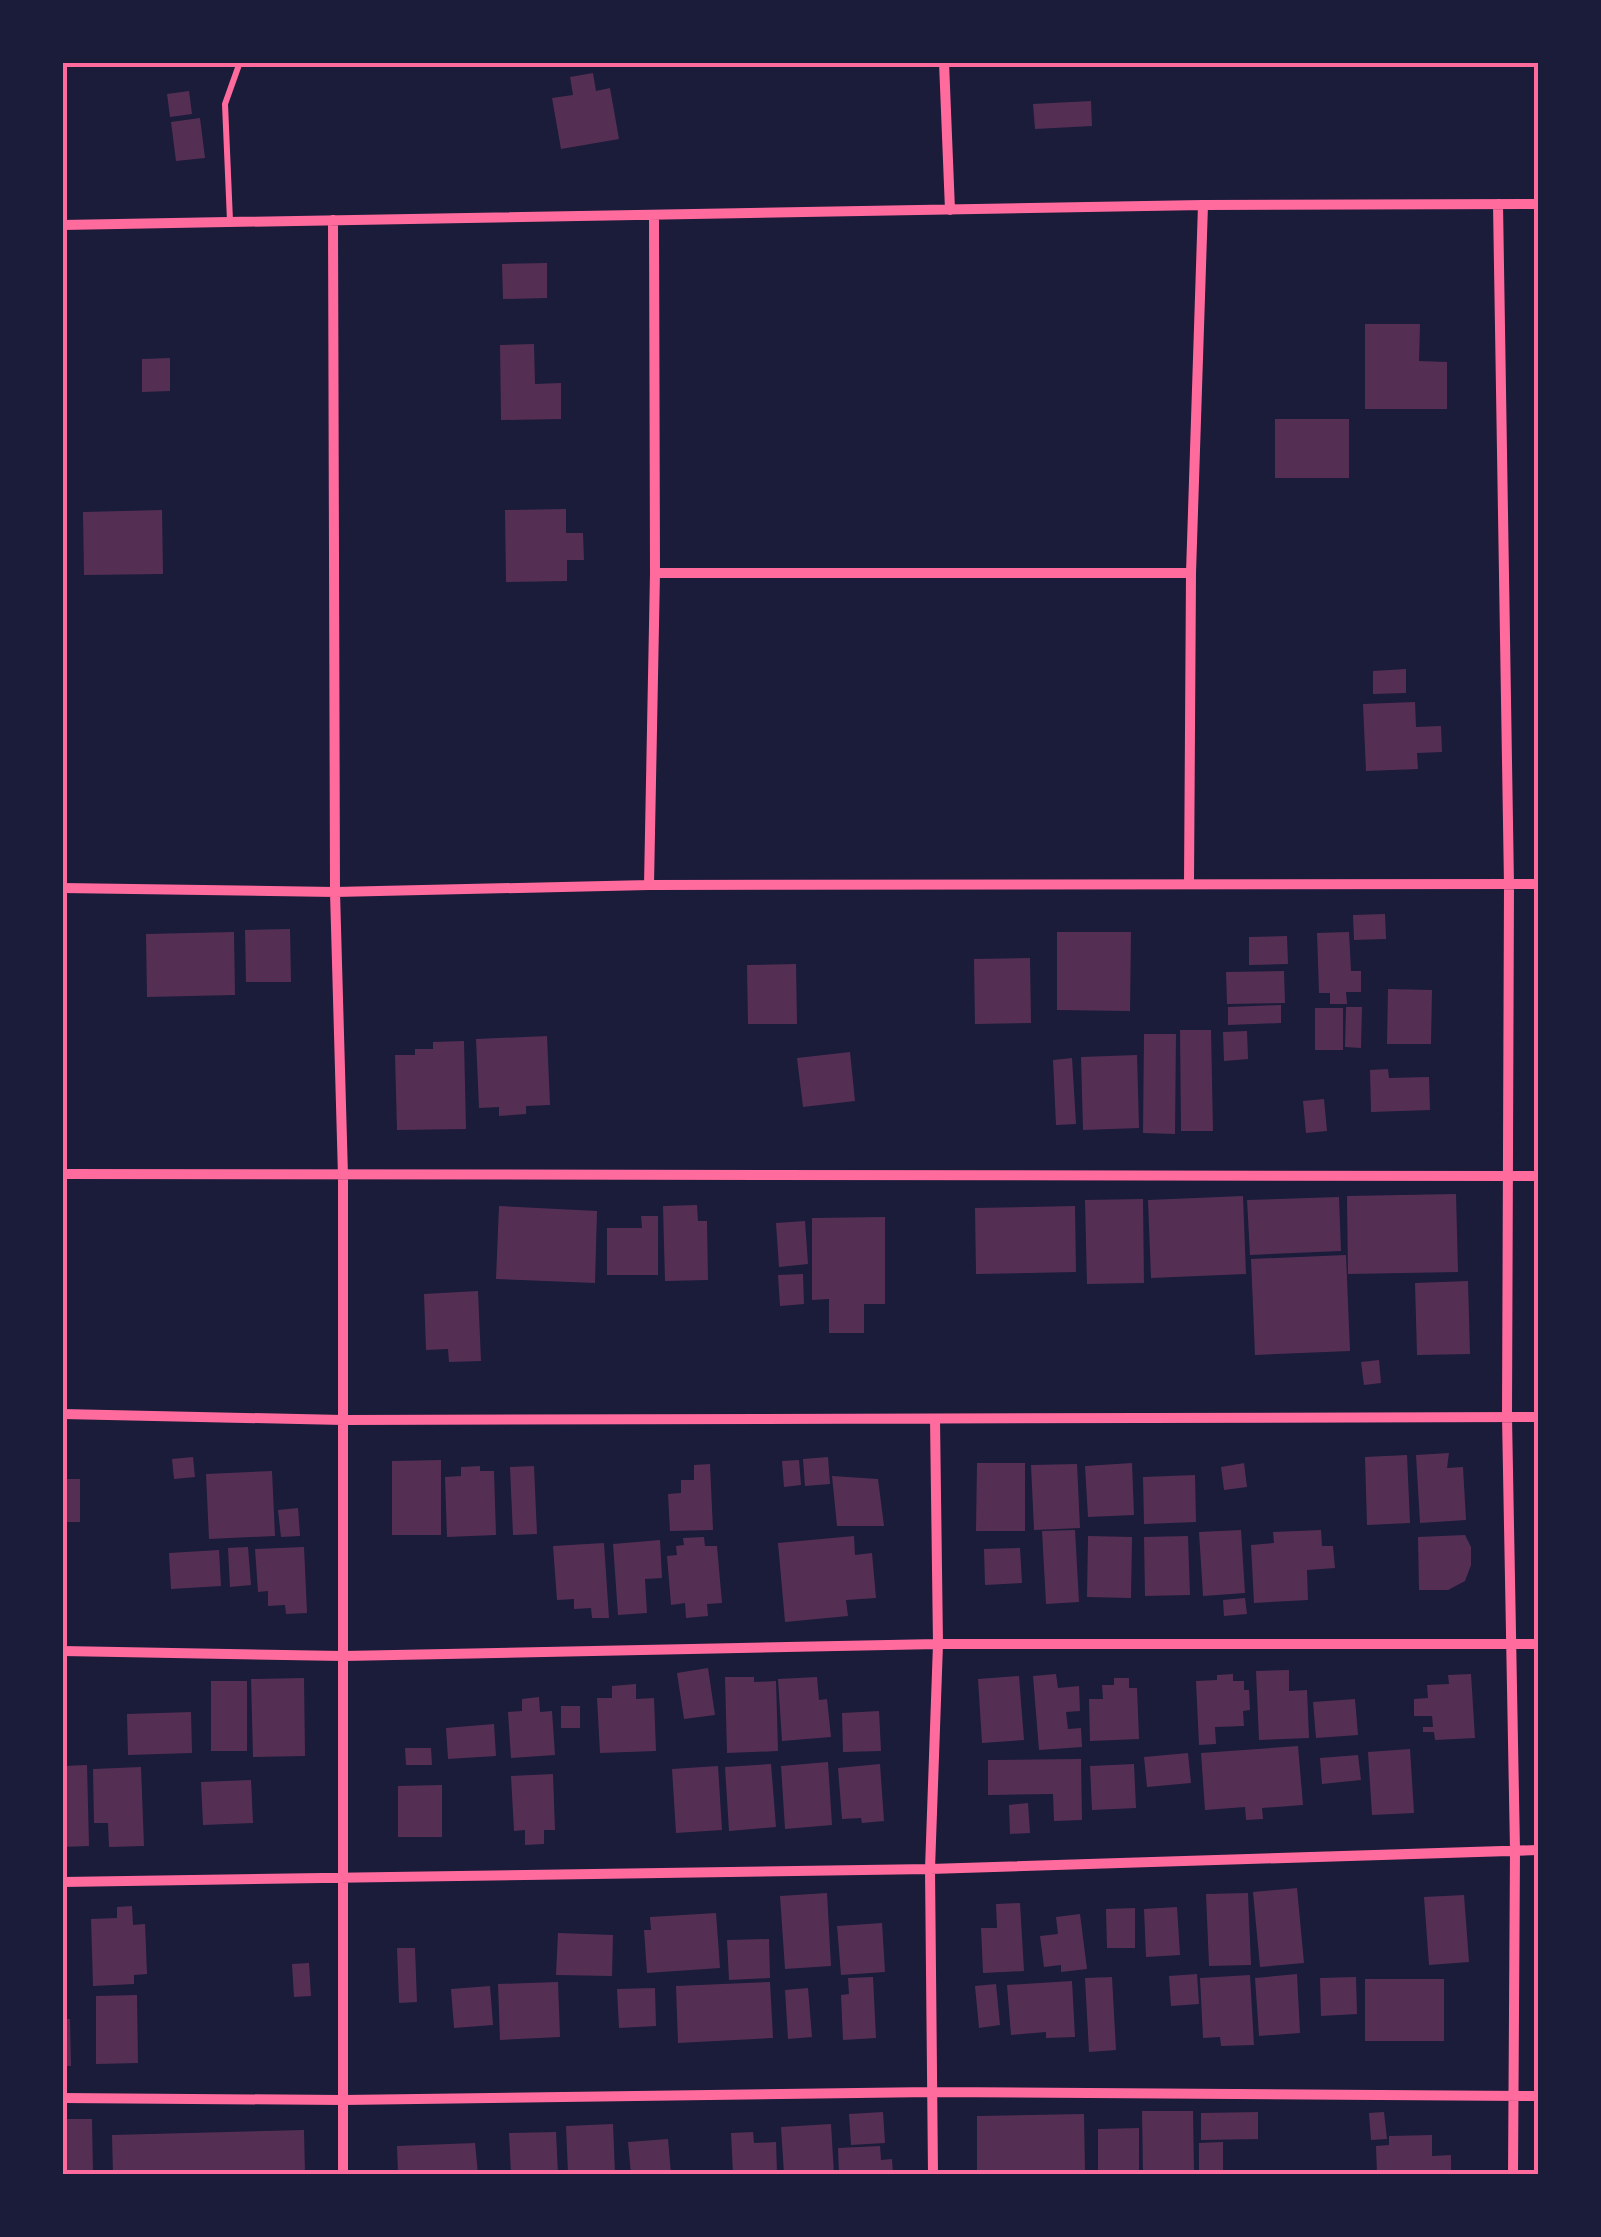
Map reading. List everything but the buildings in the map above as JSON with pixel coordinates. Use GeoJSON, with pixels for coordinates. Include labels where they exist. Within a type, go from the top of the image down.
{"type":"FeatureCollection","features":[{"type":"Feature","properties":{"kind":"street"},"geometry":{"type":"LineString","coordinates":[[944,62],[950,210]]}},
{"type":"Feature","properties":{"kind":"street"},"geometry":{"type":"LineString","coordinates":[[1498,204],[1509,885],[1506,1176],[1515,1850],[1514,2174]]}},
{"type":"Feature","properties":{"kind":"street"},"geometry":{"type":"LineString","coordinates":[[62,225],[1202,205],[1538,204]]}},
{"type":"Feature","properties":{"kind":"street"},"geometry":{"type":"LineString","coordinates":[[1190,883],[1192,573],[1202,205]]}},
{"type":"Feature","properties":{"kind":"street"},"geometry":{"type":"LineString","coordinates":[[649,885],[654,216]]}},
{"type":"Feature","properties":{"kind":"street"},"geometry":{"type":"LineString","coordinates":[[332,220],[335,892],[343,1176],[343,2174]]}},
{"type":"Feature","properties":{"kind":"street"},"geometry":{"type":"LineString","coordinates":[[654,573],[1192,573]]}},
{"type":"Feature","properties":{"kind":"street"},"geometry":{"type":"LineString","coordinates":[[62,888],[335,892],[649,885],[1538,884]]}},
{"type":"Feature","properties":{"kind":"street"},"geometry":{"type":"LineString","coordinates":[[62,1174],[1538,1176]]}},
{"type":"Feature","properties":{"kind":"street"},"geometry":{"type":"LineString","coordinates":[[62,1414],[343,1420],[1538,1416]]}},
{"type":"Feature","properties":{"kind":"street"},"geometry":{"type":"LineString","coordinates":[[934,2174],[930,1869],[938,1644],[935,1419]]}},
{"type":"Feature","properties":{"kind":"street"},"geometry":{"type":"LineString","coordinates":[[62,1651],[344,1656],[938,1644],[1538,1644]]}},
{"type":"Feature","properties":{"kind":"street"},"geometry":{"type":"LineString","coordinates":[[62,1882],[930,1869],[1538,1850]]}},
{"type":"Feature","properties":{"kind":"street"},"geometry":{"type":"LineString","coordinates":[[62,2098],[342,2100],[933,2092],[1538,2096]]}},
{"type":"Feature","properties":{"kind":"lane"},"geometry":{"type":"LineString","coordinates":[[230,222],[225,104],[240,62]]}}]}
